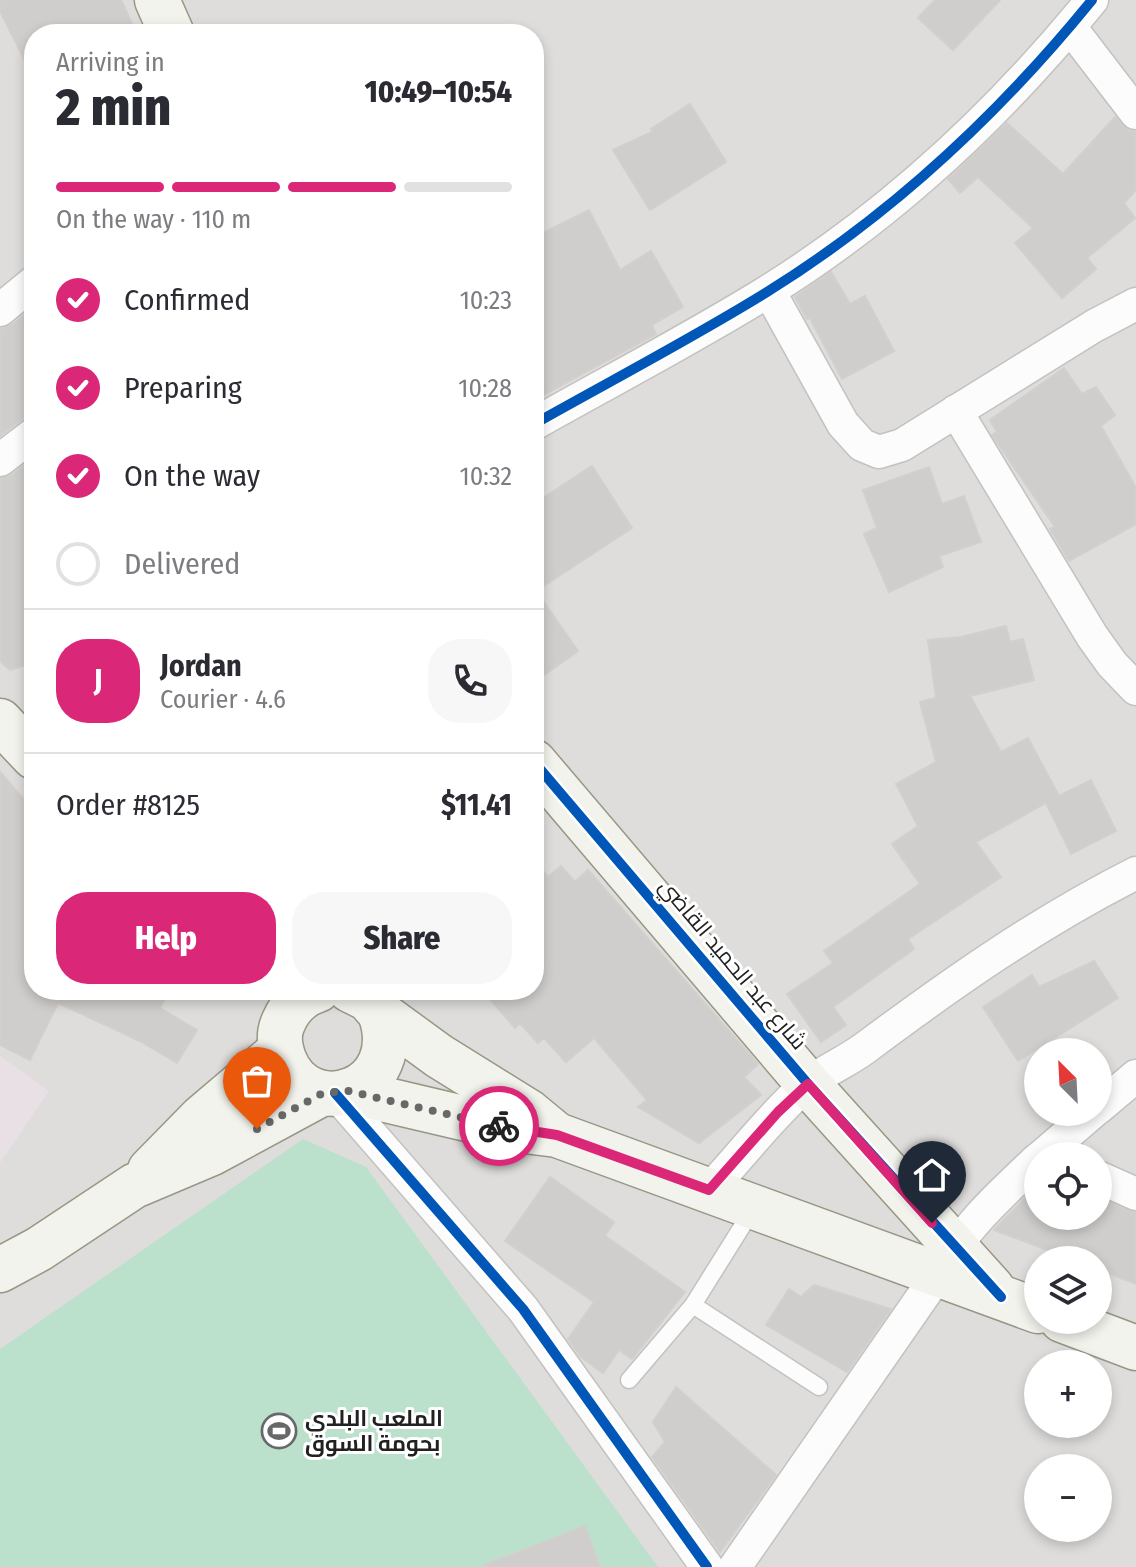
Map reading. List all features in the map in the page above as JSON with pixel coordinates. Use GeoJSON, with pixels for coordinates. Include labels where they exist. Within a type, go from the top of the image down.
{"type":"FeatureCollection","features":[{"type":"Feature","properties":{"kind":"main road"},"geometry":{"type":"LineString","coordinates":[[157,0],[168,24]]}},
{"type":"Feature","properties":{"kind":"main road","name":"شارع عبد الحميد القاضي"},"geometry":{"type":"LineString","coordinates":[[544,784],[704,958],[946,1260]]}},
{"type":"Feature","properties":{"kind":"main road"},"geometry":{"type":"LineString","coordinates":[[0,1270],[39,1249],[134,1186],[212,1153],[335,1092],[365,1082],[379,1068],[386,1050],[386,1031],[362,1000]]}},
{"type":"Feature","properties":{"kind":"main road"},"geometry":{"type":"LineString","coordinates":[[364,1000],[439,1056],[529,1112],[557,1135]]}},
{"type":"Feature","properties":{"kind":"main road"},"geometry":{"type":"LineString","coordinates":[[288,1010],[288,1070],[303,1085],[510,1129],[557,1135],[754,1208],[946,1260],[1019,1304]]}},
{"type":"Feature","properties":{"kind":"main road"},"geometry":{"type":"LineString","coordinates":[[134,1186],[202,1117],[288,1010]]}},
{"type":"Feature","properties":{"kind":"main road"},"geometry":{"type":"LineString","coordinates":[[1099,1334],[1136,1348]]}},
{"type":"Feature","properties":{"kind":"street"},"geometry":{"type":"LineString","coordinates":[[544,418],[769,291],[866,224],[940,161],[996,107],[1092,0]]}},
{"type":"Feature","properties":{"kind":"street"},"geometry":{"type":"LineString","coordinates":[[1070,27],[1136,113]]}},
{"type":"Feature","properties":{"kind":"street"},"geometry":{"type":"LineString","coordinates":[[0,310],[24,290]]}},
{"type":"Feature","properties":{"kind":"street"},"geometry":{"type":"LineString","coordinates":[[769,291],[808,356],[843,424],[862,445],[879,452],[902,445],[1094,326],[1136,304]]}},
{"type":"Feature","properties":{"kind":"street"},"geometry":{"type":"LineString","coordinates":[[956,411],[1092,636],[1112,664],[1136,689]]}},
{"type":"Feature","properties":{"kind":"street"},"geometry":{"type":"LineString","coordinates":[[0,460],[24,442]]}},
{"type":"Feature","properties":{"kind":"street"},"geometry":{"type":"LineString","coordinates":[[709,1190],[778,1112],[808,1084],[852,1058],[1008,945],[1077,903],[1136,873]]}},
{"type":"Feature","properties":{"kind":"street"},"geometry":{"type":"LineString","coordinates":[[1112,1096],[1136,1076]]}},
{"type":"Feature","properties":{"kind":"street"},"geometry":{"type":"LineString","coordinates":[[335,1092],[523,1309],[707,1567]]}},
{"type":"Feature","properties":{"kind":"street"},"geometry":{"type":"LineString","coordinates":[[1060,1142],[1078,1126]]}},
{"type":"Feature","properties":{"kind":"street"},"geometry":{"type":"LineString","coordinates":[[735,1567],[981,1212],[1024,1174]]}},
{"type":"Feature","properties":{"kind":"street"},"geometry":{"type":"LineString","coordinates":[[1112,1183],[1136,1194]]}},
{"type":"Feature","properties":{"kind":"lane"},"geometry":{"type":"LineString","coordinates":[[629,1380],[693,1305],[754,1208]]}},
{"type":"Feature","properties":{"kind":"lane"},"geometry":{"type":"LineString","coordinates":[[693,1305],[819,1387]]}},
{"type":"Feature","properties":{"kind":"shaded area"},"geometry":{"type":"Polygon","coordinates":[[[0,0],[1136,0],[1136,1567],[0,1567],[0,0]]]}},
{"type":"Feature","properties":{"kind":"shaded area"},"geometry":{"type":"Polygon","coordinates":[[[0,1056],[49,1091],[0,1163],[0,1056]]]}},
{"type":"Feature","properties":{"kind":"green space","name":"الملعب البلدي بحومة السوق"},"geometry":{"type":"Polygon","coordinates":[[[303,1139],[366,1167],[658,1567],[0,1567],[0,1349],[303,1139]]]}},
{"type":"Feature","properties":{"kind":"building"},"geometry":{"type":"Polygon","coordinates":[[[0,0],[121,0],[132,24],[24,24],[24,59],[0,11],[0,0]]]}},
{"type":"Feature","properties":{"kind":"building"},"geometry":{"type":"Polygon","coordinates":[[[935,0],[1000,0],[953,50],[918,18],[935,0]]]}},
{"type":"Feature","properties":{"kind":"building"},"geometry":{"type":"Polygon","coordinates":[[[690,104],[726,162],[650,210],[613,150],[652,132],[651,129],[690,104]]]}},
{"type":"Feature","properties":{"kind":"building"},"geometry":{"type":"Polygon","coordinates":[[[1115,117],[1128,130],[1136,132],[1136,190],[1124,203],[1135,218],[1087,258],[1096,269],[1062,298],[1015,243],[1033,228],[978,177],[960,193],[948,179],[1007,123],[1063,174],[1115,117]]]}},
{"type":"Feature","properties":{"kind":"building"},"geometry":{"type":"Polygon","coordinates":[[[589,210],[620,270],[651,251],[683,307],[652,325],[656,334],[544,395],[544,232],[589,210]]]}},
{"type":"Feature","properties":{"kind":"building"},"geometry":{"type":"Polygon","coordinates":[[[831,272],[850,304],[865,296],[894,351],[842,379],[810,318],[807,319],[795,297],[831,272]]]}},
{"type":"Feature","properties":{"kind":"building"},"geometry":{"type":"Polygon","coordinates":[[[24,315],[24,418],[0,436],[0,329],[12,325],[24,315]]]}},
{"type":"Feature","properties":{"kind":"building"},"geometry":{"type":"Polygon","coordinates":[[[1064,368],[1082,394],[1096,387],[1115,415],[1101,426],[1136,488],[1136,524],[1069,561],[1050,529],[1055,527],[992,435],[997,432],[990,420],[1064,368]]]}},
{"type":"Feature","properties":{"kind":"building"},"geometry":{"type":"Polygon","coordinates":[[[24,466],[24,665],[10,670],[0,661],[0,479],[24,466]]]}},
{"type":"Feature","properties":{"kind":"building"},"geometry":{"type":"Polygon","coordinates":[[[592,466],[632,528],[544,586],[544,497],[592,466]]]}},
{"type":"Feature","properties":{"kind":"building"},"geometry":{"type":"Polygon","coordinates":[[[929,467],[942,504],[964,496],[981,542],[939,556],[943,567],[889,592],[864,534],[877,528],[863,490],[929,467]]]}},
{"type":"Feature","properties":{"kind":"building"},"geometry":{"type":"Polygon","coordinates":[[[544,602],[578,651],[544,675],[544,602]]]}},
{"type":"Feature","properties":{"kind":"building"},"geometry":{"type":"Polygon","coordinates":[[[1006,626],[1010,642],[1023,639],[1034,680],[970,696],[1001,752],[1028,738],[1059,796],[1091,780],[1116,831],[1071,854],[1046,803],[976,842],[1001,877],[908,939],[914,949],[833,1007],[846,1025],[821,1042],[787,994],[833,963],[824,951],[920,884],[892,844],[918,826],[896,784],[936,762],[920,702],[936,698],[928,640],[961,637],[1006,626]]]}},
{"type":"Feature","properties":{"kind":"building"},"geometry":{"type":"Polygon","coordinates":[[[0,772],[24,800],[24,1000],[164,1000],[160,1008],[197,1030],[177,1063],[140,1041],[58,1003],[30,1060],[0,1045],[0,772]]]}},
{"type":"Feature","properties":{"kind":"building"},"geometry":{"type":"Polygon","coordinates":[[[561,866],[575,882],[588,870],[758,1064],[744,1077],[761,1095],[699,1143],[638,1107],[647,1100],[594,1038],[566,1062],[544,1038],[538,1043],[520,1023],[515,1028],[491,1000],[544,1000],[544,872],[548,877],[561,866]]]}},
{"type":"Feature","properties":{"kind":"building"},"geometry":{"type":"Polygon","coordinates":[[[1094,961],[1118,998],[1055,1038],[1024,1038],[1024,1057],[1018,1061],[983,1007],[1032,975],[1039,987],[1094,961]]]}},
{"type":"Feature","properties":{"kind":"building"},"geometry":{"type":"Polygon","coordinates":[[[550,1177],[614,1222],[605,1236],[685,1292],[632,1359],[619,1350],[603,1373],[581,1357],[568,1339],[594,1302],[505,1241],[550,1177]]]}},
{"type":"Feature","properties":{"kind":"building"},"geometry":{"type":"Polygon","coordinates":[[[1024,1199],[1024,1230],[1112,1230],[1112,1204],[1136,1213],[1136,1284],[1112,1275],[1112,1246],[1037,1246],[994,1230],[1024,1199]]]}},
{"type":"Feature","properties":{"kind":"building"},"geometry":{"type":"Polygon","coordinates":[[[814,1285],[891,1309],[847,1372],[766,1325],[789,1289],[801,1297],[814,1285]]]}},
{"type":"Feature","properties":{"kind":"building"},"geometry":{"type":"Polygon","coordinates":[[[676,1387],[776,1475],[720,1552],[652,1457],[665,1442],[653,1422],[676,1387]]]}},
{"type":"Feature","properties":{"kind":"building"},"geometry":{"type":"Polygon","coordinates":[[[585,1526],[600,1567],[484,1565],[585,1526]]]}},
{"type":"Feature","properties":{"kind":"cycle path"},"geometry":{"type":"LineString","coordinates":[[544,418],[767,292],[857,230],[942,160],[981,122],[1092,0]]}},
{"type":"Feature","properties":{"kind":"cycle path"},"geometry":{"type":"LineString","coordinates":[[544,774],[808,1084],[1001,1297]]}},
{"type":"Feature","properties":{"kind":"cycle path"},"geometry":{"type":"LineString","coordinates":[[335,1093],[523,1309],[707,1567]]}},
{"type":"Feature","properties":{"kind":"way so far"},"geometry":{"type":"LineString","coordinates":[[257,1129],[323,1093],[348,1091],[499,1126]]}},
{"type":"Feature","properties":{"kind":"place","name":"الملعب البلدي بحومة السوق"},"geometry":{"type":"Point","coordinates":[279,1431]}},
{"type":"Feature","properties":{"kind":"route"},"geometry":{"type":"LineString","coordinates":[[499,1126],[557,1135],[709,1190],[778,1112],[808,1084],[932,1223]]}}]}
